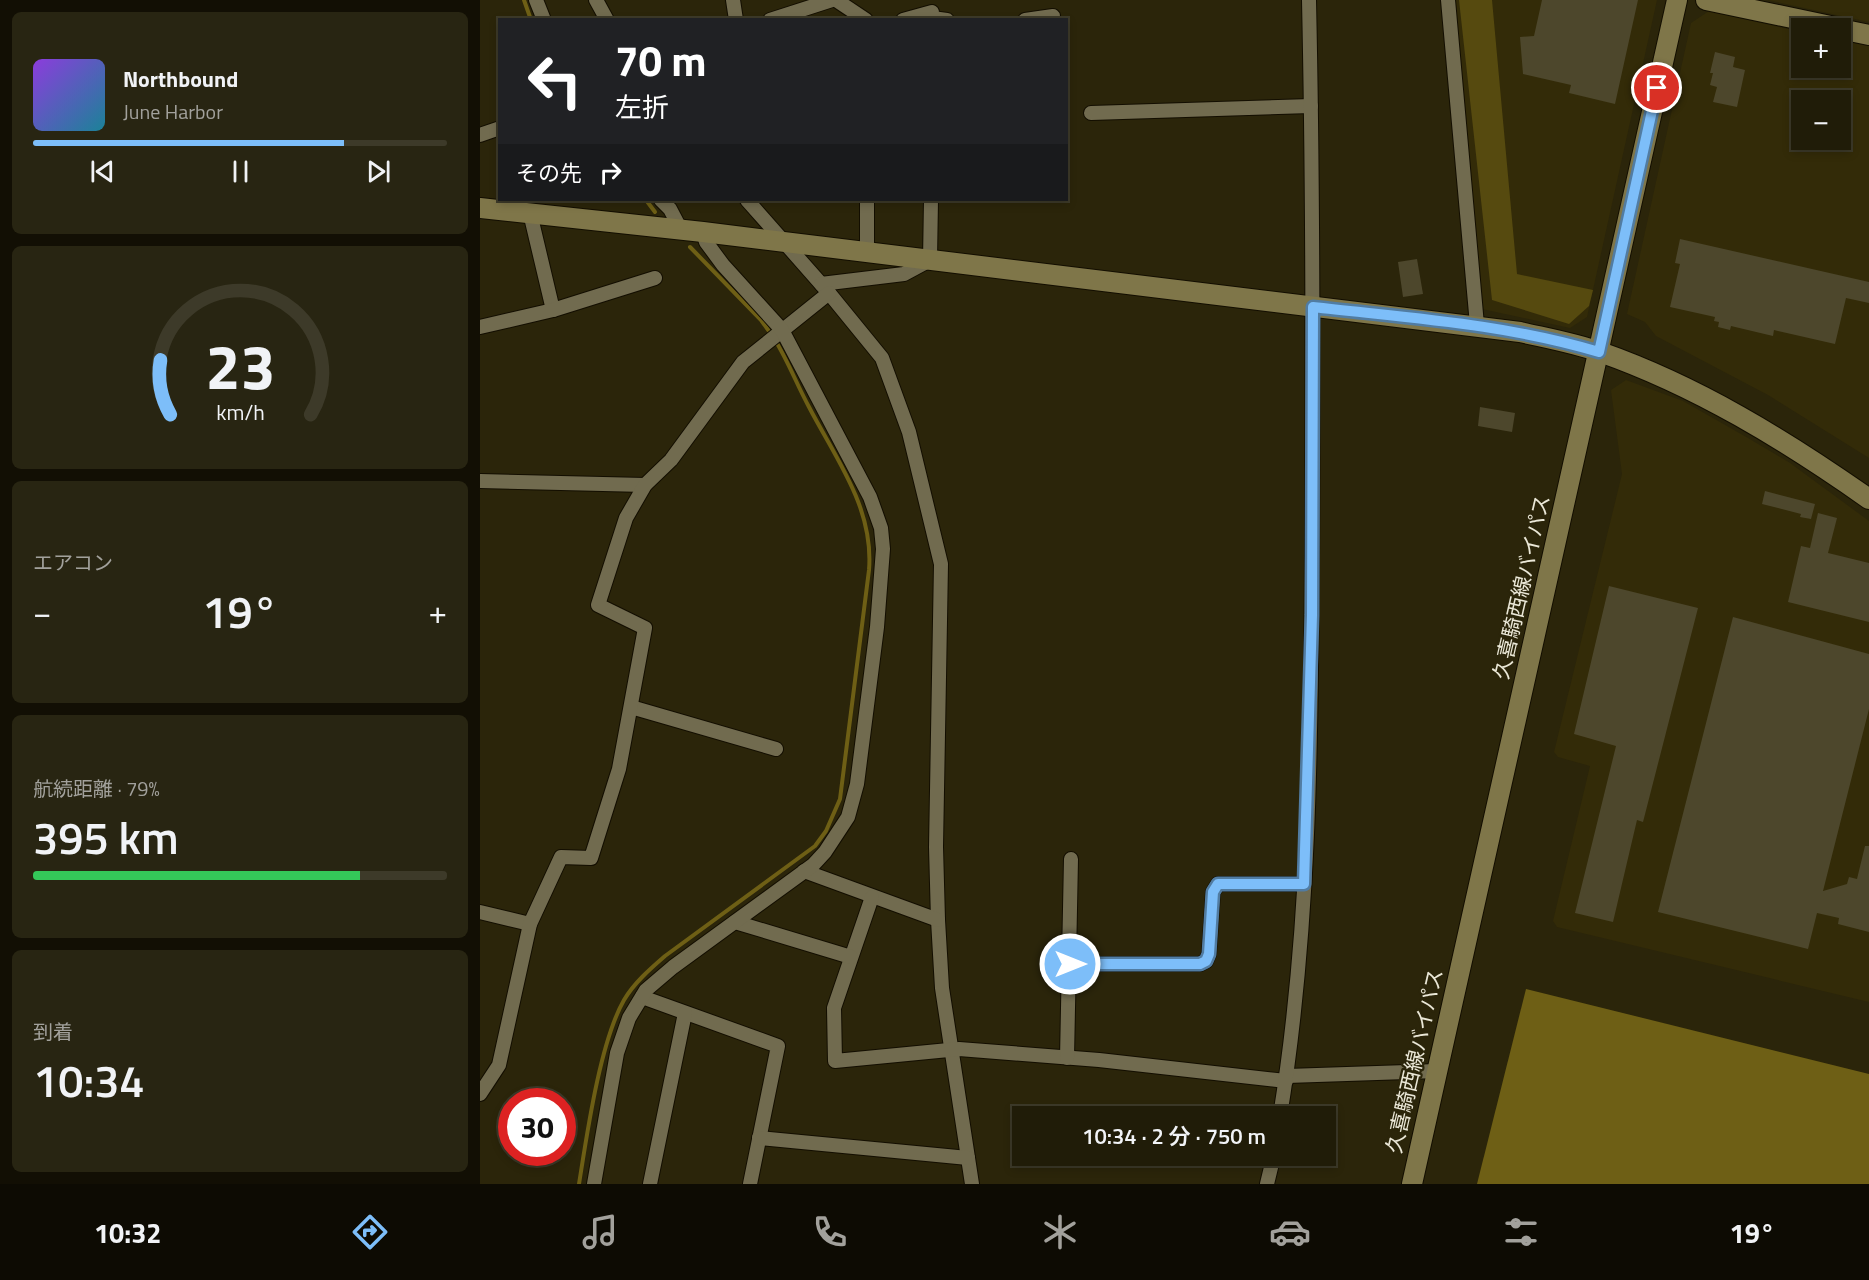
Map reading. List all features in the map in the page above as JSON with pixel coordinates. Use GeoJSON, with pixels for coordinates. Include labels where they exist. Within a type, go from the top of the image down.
{"type":"FeatureCollection","features":[{"type":"Feature","properties":{"kind":"street"},"geometry":{"type":"LineString","coordinates":[[536,0],[543,18]]}},
{"type":"Feature","properties":{"kind":"street"},"geometry":{"type":"LineString","coordinates":[[596,0],[606,18]]}},
{"type":"Feature","properties":{"kind":"street"},"geometry":{"type":"LineString","coordinates":[[733,0],[736,18]]}},
{"type":"Feature","properties":{"kind":"street"},"geometry":{"type":"LineString","coordinates":[[775,18],[814,3],[834,0],[863,18]]}},
{"type":"Feature","properties":{"kind":"street"},"geometry":{"type":"LineString","coordinates":[[1282,1106],[1296,1003],[1304,884],[1312,615],[1313,307],[1309,0]]}},
{"type":"Feature","properties":{"kind":"street"},"geometry":{"type":"LineString","coordinates":[[1448,0],[1477,325]]}},
{"type":"Feature","properties":{"kind":"street","name":"久喜騎西線バイパス"},"geometry":{"type":"LineString","coordinates":[[1412,1184],[1677,0]]}},
{"type":"Feature","properties":{"kind":"street"},"geometry":{"type":"LineString","coordinates":[[1706,0],[1791,18]]}},
{"type":"Feature","properties":{"kind":"street"},"geometry":{"type":"LineString","coordinates":[[910,18],[932,12]]}},
{"type":"Feature","properties":{"kind":"street"},"geometry":{"type":"LineString","coordinates":[[1038,18],[1053,16]]}},
{"type":"Feature","properties":{"kind":"street"},"geometry":{"type":"LineString","coordinates":[[1851,31],[1869,35]]}},
{"type":"Feature","properties":{"kind":"street"},"geometry":{"type":"LineString","coordinates":[[1091,112],[1311,106]]}},
{"type":"Feature","properties":{"kind":"street"},"geometry":{"type":"LineString","coordinates":[[480,135],[498,129]]}},
{"type":"Feature","properties":{"kind":"street"},"geometry":{"type":"LineString","coordinates":[[662,201],[670,209],[681,230]]}},
{"type":"Feature","properties":{"kind":"street"},"geometry":{"type":"LineString","coordinates":[[748,201],[825,288],[882,358],[909,432],[941,564],[936,848],[938,920],[942,988],[972,1184]]}},
{"type":"Feature","properties":{"kind":"street"},"geometry":{"type":"LineString","coordinates":[[867,201],[867,253]]}},
{"type":"Feature","properties":{"kind":"street"},"geometry":{"type":"LineString","coordinates":[[930,260],[931,201]]}},
{"type":"Feature","properties":{"kind":"street"},"geometry":{"type":"LineString","coordinates":[[480,208],[703,232],[1520,332],[1599,352],[1658,375],[1726,408],[1819,464],[1869,499]]}},
{"type":"Feature","properties":{"kind":"street"},"geometry":{"type":"LineString","coordinates":[[530,213],[553,310]]}},
{"type":"Feature","properties":{"kind":"street"},"geometry":{"type":"LineString","coordinates":[[594,1184],[617,1053],[629,1018],[646,990],[673,967],[804,871],[831,843],[853,803],[877,627],[883,549],[881,528],[870,497],[782,330],[723,265],[706,242],[703,232]]}},
{"type":"Feature","properties":{"kind":"street"},"geometry":{"type":"LineString","coordinates":[[480,1094],[499,1065],[530,924],[561,857],[591,858],[619,769],[645,628],[598,605],[626,518],[645,485],[671,460],[743,362],[782,330],[825,288],[904,274],[930,260]]}},
{"type":"Feature","properties":{"kind":"street"},"geometry":{"type":"LineString","coordinates":[[480,327],[553,310],[655,278]]}},
{"type":"Feature","properties":{"kind":"street"},"geometry":{"type":"LineString","coordinates":[[480,481],[645,485]]}},
{"type":"Feature","properties":{"kind":"street"},"geometry":{"type":"LineString","coordinates":[[631,707],[776,749]]}},
{"type":"Feature","properties":{"kind":"street"},"geometry":{"type":"LineString","coordinates":[[1067,1058],[1071,859]]}},
{"type":"Feature","properties":{"kind":"street"},"geometry":{"type":"LineString","coordinates":[[804,871],[938,920]]}},
{"type":"Feature","properties":{"kind":"street"},"geometry":{"type":"LineString","coordinates":[[1070,964],[1200,964],[1206,961],[1209,954],[1213,892],[1218,884],[1304,884]]}},
{"type":"Feature","properties":{"kind":"street"},"geometry":{"type":"LineString","coordinates":[[872,897],[834,1008],[836,1061],[950,1049],[1286,1078],[1437,1071]]}},
{"type":"Feature","properties":{"kind":"street"},"geometry":{"type":"LineString","coordinates":[[480,912],[530,924]]}},
{"type":"Feature","properties":{"kind":"street"},"geometry":{"type":"LineString","coordinates":[[735,922],[851,957]]}},
{"type":"Feature","properties":{"kind":"street"},"geometry":{"type":"LineString","coordinates":[[642,997],[778,1046],[750,1184]]}},
{"type":"Feature","properties":{"kind":"street"},"geometry":{"type":"LineString","coordinates":[[650,1184],[685,1013]]}},
{"type":"Feature","properties":{"kind":"street"},"geometry":{"type":"LineString","coordinates":[[759,1138],[968,1158]]}},
{"type":"Feature","properties":{"kind":"street"},"geometry":{"type":"LineString","coordinates":[[1268,1184],[1272,1166]]}},
{"type":"Feature","properties":{"kind":"shaded area"},"geometry":{"type":"Polygon","coordinates":[[[1453,0],[1657,0],[1587,317],[1570,328],[1482,309],[1453,0]]]}},
{"type":"Feature","properties":{"kind":"shaded area"},"geometry":{"type":"Polygon","coordinates":[[[1459,0],[1492,0],[1517,274],[1593,290],[1589,306],[1569,324],[1492,300],[1459,0]]]}},
{"type":"Feature","properties":{"kind":"shaded area"},"geometry":{"type":"Polygon","coordinates":[[[1768,0],[1869,0],[1869,22],[1768,0]]]}},
{"type":"Feature","properties":{"kind":"shaded area"},"geometry":{"type":"Polygon","coordinates":[[[1709,11],[1791,30],[1791,78],[1851,78],[1851,42],[1869,46],[1869,458],[1768,395],[1656,336],[1645,322],[1627,314],[1691,23],[1709,11]]]}},
{"type":"Feature","properties":{"kind":"shaded area"},"geometry":{"type":"Polygon","coordinates":[[[1626,380],[1683,401],[1748,438],[1790,463],[1869,521],[1869,1002],[1557,927],[1553,921],[1590,766],[1558,757],[1554,752],[1622,474],[1611,390],[1626,380]]]}},
{"type":"Feature","properties":{"kind":"shaded area"},"geometry":{"type":"Polygon","coordinates":[[[1526,989],[1869,1074],[1869,1184],[1477,1184],[1526,989]]]}},
{"type":"Feature","properties":{"kind":"building"},"geometry":{"type":"Polygon","coordinates":[[[1542,0],[1638,0],[1615,104],[1569,93],[1571,85],[1523,74],[1520,37],[1534,36],[1542,0]]]}},
{"type":"Feature","properties":{"kind":"building"},"geometry":{"type":"Polygon","coordinates":[[[1715,52],[1735,57],[1733,67],[1745,70],[1737,107],[1713,102],[1717,87],[1710,85],[1713,73],[1710,73],[1715,52]]]}},
{"type":"Feature","properties":{"kind":"building"},"geometry":{"type":"Polygon","coordinates":[[[1680,239],[1869,282],[1869,303],[1846,298],[1835,344],[1774,330],[1773,336],[1731,326],[1730,330],[1718,327],[1719,322],[1714,321],[1715,317],[1670,307],[1680,264],[1675,263],[1680,239]]]}},
{"type":"Feature","properties":{"kind":"building"},"geometry":{"type":"Polygon","coordinates":[[[1417,259],[1423,294],[1403,297],[1398,262],[1417,259]]]}},
{"type":"Feature","properties":{"kind":"building"},"geometry":{"type":"Polygon","coordinates":[[[1480,407],[1515,413],[1512,432],[1478,426],[1480,407]]]}},
{"type":"Feature","properties":{"kind":"building"},"geometry":{"type":"Polygon","coordinates":[[[1765,491],[1815,504],[1811,519],[1800,517],[1801,514],[1762,504],[1765,491]]]}},
{"type":"Feature","properties":{"kind":"building"},"geometry":{"type":"Polygon","coordinates":[[[1818,513],[1837,518],[1828,553],[1869,563],[1869,622],[1788,602],[1801,546],[1810,548],[1818,513]]]}},
{"type":"Feature","properties":{"kind":"building"},"geometry":{"type":"Polygon","coordinates":[[[1609,586],[1698,608],[1643,822],[1637,820],[1613,922],[1575,913],[1616,746],[1574,734],[1609,586]]]}},
{"type":"Feature","properties":{"kind":"building"},"geometry":{"type":"Polygon","coordinates":[[[1733,617],[1869,654],[1869,709],[1823,891],[1847,884],[1849,877],[1857,879],[1865,846],[1869,846],[1869,932],[1838,924],[1839,918],[1817,913],[1808,949],[1658,912],[1733,617]]]}},
{"type":"Feature","properties":{"kind":"waterway"},"geometry":{"type":"LineString","coordinates":[[524,0],[530,18]]}},
{"type":"Feature","properties":{"kind":"waterway"},"geometry":{"type":"LineString","coordinates":[[647,201],[655,212]]}},
{"type":"Feature","properties":{"kind":"waterway"},"geometry":{"type":"LineString","coordinates":[[690,247],[761,320],[771,334]]}},
{"type":"Feature","properties":{"kind":"waterway"},"geometry":{"type":"LineString","coordinates":[[579,1184],[601,1063],[616,1018],[628,994],[643,976],[665,956],[815,846],[826,831],[840,799],[869,570],[869,547],[866,526],[851,485],[775,340]]}},
{"type":"Feature","properties":{"kind":"route"},"geometry":{"type":"LineString","coordinates":[[1070,964],[1200,964],[1206,961],[1209,954],[1215,886],[1222,882],[1304,884],[1312,615],[1313,307],[1477,325],[1520,332],[1599,352],[1657,88]]}}]}
